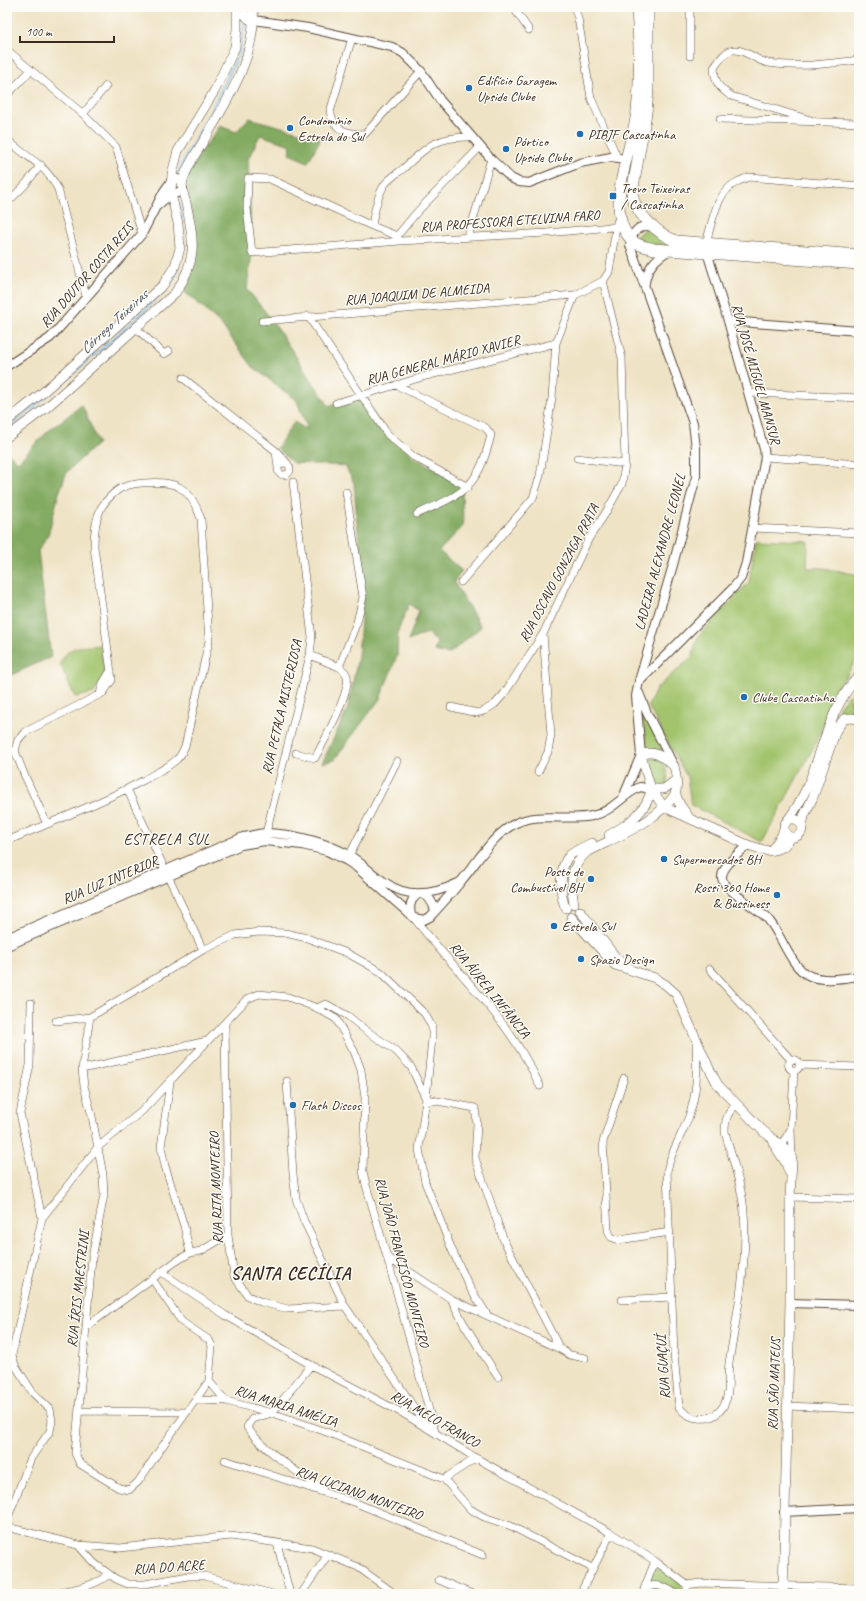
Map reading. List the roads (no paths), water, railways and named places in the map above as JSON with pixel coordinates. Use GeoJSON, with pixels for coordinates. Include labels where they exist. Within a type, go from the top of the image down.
{"type":"FeatureCollection","features":[{"type":"Feature","properties":{"kind":"main road"},"geometry":{"type":"LineString","coordinates":[[237,7],[249,19],[254,20]]}},
{"type":"Feature","properties":{"kind":"main road"},"geometry":{"type":"LineString","coordinates":[[7,421],[84,357],[162,285],[175,266],[180,248],[178,223],[171,194],[172,180],[178,151],[215,90],[234,47],[237,29],[237,7]]}},
{"type":"Feature","properties":{"kind":"main road"},"geometry":{"type":"LineString","coordinates":[[7,437],[46,408],[174,293],[181,283],[191,262],[193,243],[183,185],[193,159],[229,97],[247,55],[254,20],[253,7]]}},
{"type":"Feature","properties":{"kind":"main road"},"geometry":{"type":"LineString","coordinates":[[637,7],[639,49],[637,112],[632,138],[621,158],[622,177],[619,198],[619,226],[631,239],[640,245],[654,249],[670,250],[706,248],[859,255]]}},
{"type":"Feature","properties":{"kind":"main road"},"geometry":{"type":"LineString","coordinates":[[648,7],[648,90],[646,113],[632,189],[632,199],[637,208],[662,234],[676,241],[706,248],[722,254],[859,264]]}},
{"type":"Feature","properties":{"kind":"main road"},"geometry":{"type":"LineString","coordinates":[[621,158],[630,161],[631,165],[628,186],[630,202],[644,221],[651,224]]}},
{"type":"Feature","properties":{"kind":"main road"},"geometry":{"type":"LineString","coordinates":[[771,851],[782,836],[786,824],[802,799],[838,703],[851,684],[859,676]]}},
{"type":"Feature","properties":{"kind":"main road"},"geometry":{"type":"LineString","coordinates":[[859,694],[859,710]]}},
{"type":"Feature","properties":{"kind":"main road"},"geometry":{"type":"LineString","coordinates":[[664,807],[748,845],[771,851],[783,847],[792,837],[800,834],[804,816],[813,797],[836,730],[844,719],[859,719]]}},
{"type":"Feature","properties":{"kind":"main road"},"geometry":{"type":"LineString","coordinates":[[641,755],[652,753],[660,755],[674,766],[676,780],[675,793],[680,806],[689,817]]}},
{"type":"Feature","properties":{"kind":"main road","name":"LADEIRA ALEXANDRE LEONEL"},"geometry":{"type":"LineString","coordinates":[[641,755],[651,789],[664,807]]}},
{"type":"Feature","properties":{"kind":"main road"},"geometry":{"type":"LineString","coordinates":[[638,973],[617,959],[580,911],[579,906],[570,906],[563,902],[560,888],[564,864],[568,858],[579,849],[611,834],[639,813],[647,804],[651,789],[664,789],[676,780]]}},
{"type":"Feature","properties":{"kind":"main road"},"geometry":{"type":"LineString","coordinates":[[675,793],[664,807],[651,817],[587,852],[581,857],[576,863],[571,877],[570,906],[566,912],[615,966],[661,981],[676,994],[714,1079],[737,1105],[788,1153],[792,1159]]}},
{"type":"Feature","properties":{"kind":"main road"},"geometry":{"type":"LineString","coordinates":[[651,817],[678,813]]}},
{"type":"Feature","properties":{"kind":"main road"},"geometry":{"type":"LineString","coordinates":[[786,824],[796,820],[802,826]]}},
{"type":"Feature","properties":{"kind":"main road"},"geometry":{"type":"LineString","coordinates":[[786,824],[786,833],[792,837]]}},
{"type":"Feature","properties":{"kind":"main road"},"geometry":{"type":"LineString","coordinates":[[571,917],[577,916],[580,911]]}},
{"type":"Feature","properties":{"kind":"main road"},"geometry":{"type":"LineString","coordinates":[[779,1146],[790,1175]]}},
{"type":"Feature","properties":{"kind":"main road","name":"RUA SÃO MATEUS"},"geometry":{"type":"LineString","coordinates":[[783,1589],[790,1303],[790,1175],[792,1159]]}},
{"type":"Feature","properties":{"kind":"street"},"geometry":{"type":"LineString","coordinates":[[513,7],[529,30]]}},
{"type":"Feature","properties":{"kind":"street"},"geometry":{"type":"LineString","coordinates":[[254,20],[308,28],[392,47],[403,54],[420,71],[440,100],[491,159],[511,178],[519,182],[529,183],[580,163],[621,158],[592,98],[578,18],[574,7]]}},
{"type":"Feature","properties":{"kind":"street"},"geometry":{"type":"LineString","coordinates":[[690,7],[690,56]]}},
{"type":"Feature","properties":{"kind":"street"},"geometry":{"type":"LineString","coordinates":[[352,38],[330,112],[333,122],[338,128],[346,132],[365,134],[420,71]]}},
{"type":"Feature","properties":{"kind":"street"},"geometry":{"type":"LineString","coordinates":[[7,50],[30,71],[83,114],[116,147],[142,234]]}},
{"type":"Feature","properties":{"kind":"street"},"geometry":{"type":"LineString","coordinates":[[814,122],[731,96],[722,90],[715,79],[714,68],[727,52],[734,50],[740,50],[766,63],[811,66],[859,60]]}},
{"type":"Feature","properties":{"kind":"street"},"geometry":{"type":"LineString","coordinates":[[7,95],[30,71]]}},
{"type":"Feature","properties":{"kind":"street"},"geometry":{"type":"LineString","coordinates":[[83,114],[106,86]]}},
{"type":"Feature","properties":{"kind":"street"},"geometry":{"type":"LineString","coordinates":[[720,119],[859,123]]}},
{"type":"Feature","properties":{"kind":"street"},"geometry":{"type":"LineString","coordinates":[[372,226],[376,206],[385,185],[424,149],[441,140],[454,137],[472,137]]}},
{"type":"Feature","properties":{"kind":"street"},"geometry":{"type":"LineString","coordinates":[[7,139],[14,146],[41,165],[51,176],[58,189],[86,296]]}},
{"type":"Feature","properties":{"kind":"street"},"geometry":{"type":"LineString","coordinates":[[399,238],[417,212],[480,147]]}},
{"type":"Feature","properties":{"kind":"street"},"geometry":{"type":"LineString","coordinates":[[468,237],[491,159]]}},
{"type":"Feature","properties":{"kind":"street"},"geometry":{"type":"LineString","coordinates":[[7,203],[24,186],[41,165]]}},
{"type":"Feature","properties":{"kind":"street"},"geometry":{"type":"LineString","coordinates":[[706,248],[717,208],[724,193],[736,182],[749,177],[859,186]]}},
{"type":"Feature","properties":{"kind":"street"},"geometry":{"type":"LineString","coordinates":[[172,180],[175,178],[183,185]]}},
{"type":"Feature","properties":{"kind":"street","name":"RUA PROFESSORA ETELVINA FARO"},"geometry":{"type":"LineString","coordinates":[[399,238],[270,180],[248,178],[247,208],[252,253],[399,238],[468,237],[547,233],[619,226]]}},
{"type":"Feature","properties":{"kind":"street","name":"RUA DOUTOR COSTA REIS"},"geometry":{"type":"LineString","coordinates":[[7,366],[50,338],[142,234],[157,206],[159,199],[172,180]]}},
{"type":"Feature","properties":{"kind":"street","name":"RUA DOUTOR COSTA REIS"},"geometry":{"type":"LineString","coordinates":[[157,206],[171,194],[177,193],[183,185]]}},
{"type":"Feature","properties":{"kind":"street"},"geometry":{"type":"LineString","coordinates":[[631,239],[632,234],[639,228],[651,224]]}},
{"type":"Feature","properties":{"kind":"street"},"geometry":{"type":"LineString","coordinates":[[461,582],[533,498],[540,476],[552,398],[556,343],[575,295],[603,281],[609,272],[619,226]]}},
{"type":"Feature","properties":{"kind":"street","name":"LADEIRA ALEXANDRE LEONEL"},"geometry":{"type":"LineString","coordinates":[[631,239],[630,245],[693,422],[696,448],[696,477],[636,696],[641,755]]}},
{"type":"Feature","properties":{"kind":"street","name":"RUA JOSÉ MIGUEL MANSUR"},"geometry":{"type":"LineString","coordinates":[[638,685],[741,578],[746,563],[765,457],[760,430],[706,248]]}},
{"type":"Feature","properties":{"kind":"street"},"geometry":{"type":"LineString","coordinates":[[645,286],[648,269],[658,258],[670,250]]}},
{"type":"Feature","properties":{"kind":"street"},"geometry":{"type":"LineString","coordinates":[[712,270],[715,259],[722,254]]}},
{"type":"Feature","properties":{"kind":"street","name":"RUA OSCAVO GONZAGA PRATA"},"geometry":{"type":"LineString","coordinates":[[451,707],[477,713],[484,712],[495,704],[543,634],[589,538],[622,484],[625,464],[622,358],[603,281]]}},
{"type":"Feature","properties":{"kind":"street","name":"RUA JOAQUIM DE ALMEIDA"},"geometry":{"type":"LineString","coordinates":[[262,321],[575,295]]}},
{"type":"Feature","properties":{"kind":"street"},"geometry":{"type":"LineString","coordinates":[[308,316],[388,435],[414,458],[468,487]]}},
{"type":"Feature","properties":{"kind":"street"},"geometry":{"type":"LineString","coordinates":[[728,321],[859,331]]}},
{"type":"Feature","properties":{"kind":"street"},"geometry":{"type":"LineString","coordinates":[[136,328],[164,354],[169,351]]}},
{"type":"Feature","properties":{"kind":"street","name":"RUA GENERAL MÁRIO XAVIER"},"geometry":{"type":"LineString","coordinates":[[336,403],[396,385],[556,343]]}},
{"type":"Feature","properties":{"kind":"street"},"geometry":{"type":"LineString","coordinates":[[183,378],[276,451],[289,465]]}},
{"type":"Feature","properties":{"kind":"street"},"geometry":{"type":"LineString","coordinates":[[396,385],[486,428],[491,435],[479,472],[468,487],[453,498],[417,514]]}},
{"type":"Feature","properties":{"kind":"street"},"geometry":{"type":"LineString","coordinates":[[749,393],[859,398]]}},
{"type":"Feature","properties":{"kind":"street"},"geometry":{"type":"LineString","coordinates":[[276,451],[280,471],[293,482]]}},
{"type":"Feature","properties":{"kind":"street"},"geometry":{"type":"LineString","coordinates":[[765,457],[859,464]]}},
{"type":"Feature","properties":{"kind":"street"},"geometry":{"type":"LineString","coordinates":[[577,458],[625,464]]}},
{"type":"Feature","properties":{"kind":"street"},"geometry":{"type":"LineString","coordinates":[[280,471],[282,463],[289,465]]}},
{"type":"Feature","properties":{"kind":"street","name":"RUA PETALA MISTERIOSA"},"geometry":{"type":"LineString","coordinates":[[265,837],[310,655],[312,637],[293,482],[289,465]]}},
{"type":"Feature","properties":{"kind":"street"},"geometry":{"type":"LineString","coordinates":[[7,841],[47,824],[127,789],[168,766],[182,753],[185,746],[209,641],[201,519],[189,494],[179,487],[165,483],[154,483],[132,485],[120,488],[102,506],[98,515],[94,528],[94,547],[112,680],[108,687],[100,694],[25,732],[18,740],[15,751],[47,824]]}},
{"type":"Feature","properties":{"kind":"street"},"geometry":{"type":"LineString","coordinates":[[339,666],[357,622],[363,596],[346,492]]}},
{"type":"Feature","properties":{"kind":"street"},"geometry":{"type":"LineString","coordinates":[[752,528],[859,533]]}},
{"type":"Feature","properties":{"kind":"street"},"geometry":{"type":"LineString","coordinates":[[538,772],[548,752],[551,735],[543,634]]}},
{"type":"Feature","properties":{"kind":"street"},"geometry":{"type":"LineString","coordinates":[[296,753],[315,758],[333,725],[347,685],[347,677],[339,666],[310,655]]}},
{"type":"Feature","properties":{"kind":"street"},"geometry":{"type":"LineString","coordinates":[[638,685],[647,714],[672,759],[674,766]]}},
{"type":"Feature","properties":{"kind":"street"},"geometry":{"type":"LineString","coordinates":[[624,796],[641,755]]}},
{"type":"Feature","properties":{"kind":"street"},"geometry":{"type":"LineString","coordinates":[[349,858],[396,761]]}},
{"type":"Feature","properties":{"kind":"street"},"geometry":{"type":"LineString","coordinates":[[426,933],[433,914],[462,881],[497,836],[517,823],[530,819],[591,816],[615,806],[624,796],[640,786],[651,789]]}},
{"type":"Feature","properties":{"kind":"street"},"geometry":{"type":"LineString","coordinates":[[127,789],[203,950]]}},
{"type":"Feature","properties":{"kind":"street","name":"RUA LUZ INTERIOR"},"geometry":{"type":"LineString","coordinates":[[7,938],[167,873],[265,837],[327,851],[349,858],[394,888],[420,894]]}},
{"type":"Feature","properties":{"kind":"street"},"geometry":{"type":"LineString","coordinates":[[748,845],[728,865],[722,876],[722,881],[727,887],[764,915],[780,936],[798,968],[810,976],[830,979],[859,976]]}},
{"type":"Feature","properties":{"kind":"street","name":"RUA LUZ INTERIOR"},"geometry":{"type":"LineString","coordinates":[[349,858],[413,916]]}},
{"type":"Feature","properties":{"kind":"street","name":"RUA LUZ INTERIOR"},"geometry":{"type":"LineString","coordinates":[[7,946],[167,873]]}},
{"type":"Feature","properties":{"kind":"street"},"geometry":{"type":"LineString","coordinates":[[433,914],[421,920],[413,916],[410,908],[411,901],[420,894],[454,885],[462,881]]}},
{"type":"Feature","properties":{"kind":"street"},"geometry":{"type":"LineString","coordinates":[[420,894],[426,895],[431,900],[433,914]]}},
{"type":"Feature","properties":{"kind":"street","name":"RUA ÁUREA INFÂNCIA"},"geometry":{"type":"LineString","coordinates":[[413,916],[499,1017],[530,1063],[540,1086]]}},
{"type":"Feature","properties":{"kind":"street"},"geometry":{"type":"LineString","coordinates":[[56,1021],[90,1017],[203,950],[235,935],[259,932],[285,933],[307,938],[347,953],[381,972],[425,1014],[432,1026],[426,1099],[419,1149],[425,1182],[452,1250],[470,1288],[488,1316]]}},
{"type":"Feature","properties":{"kind":"street"},"geometry":{"type":"LineString","coordinates":[[710,969],[791,1060],[798,1061],[791,1129],[792,1159]]}},
{"type":"Feature","properties":{"kind":"street","name":"RUA JOÃO FRANCISCO MONTEIRO"},"geometry":{"type":"LineString","coordinates":[[42,1218],[98,1147],[142,1111],[247,999],[259,994],[288,997],[317,1008],[336,1018],[354,1051],[361,1070],[364,1098],[363,1171],[432,1431]]}},
{"type":"Feature","properties":{"kind":"street"},"geometry":{"type":"LineString","coordinates":[[7,1520],[31,1458],[50,1431],[52,1421],[50,1409],[33,1393],[15,1365],[12,1355],[42,1218],[20,1113],[30,1065],[32,1003]]}},
{"type":"Feature","properties":{"kind":"street"},"geometry":{"type":"LineString","coordinates":[[317,1008],[326,1004],[348,1016],[364,1030],[396,1051],[411,1067],[426,1099]]}},
{"type":"Feature","properties":{"kind":"street","name":"RUA ÍRIS MAESTRINI"},"geometry":{"type":"LineString","coordinates":[[90,1017],[82,1069],[84,1086],[103,1175],[104,1195],[92,1258],[80,1411],[75,1453],[80,1464],[120,1488],[129,1490],[138,1482],[187,1412]]}},
{"type":"Feature","properties":{"kind":"street","name":"RUA RITA MONTEIRO"},"geometry":{"type":"LineString","coordinates":[[225,1023],[228,1235],[234,1276],[248,1296],[261,1302],[288,1309],[345,1306]]}},
{"type":"Feature","properties":{"kind":"street","name":"RUA GUAÇUÍ"},"geometry":{"type":"LineString","coordinates":[[696,1040],[698,1074],[693,1103],[689,1117],[670,1157],[667,1171],[671,1297],[679,1406],[683,1413],[691,1418],[703,1419],[715,1415],[724,1405],[727,1395],[729,1365],[743,1270],[744,1212],[742,1193],[725,1132],[728,1112],[737,1105]]}},
{"type":"Feature","properties":{"kind":"street"},"geometry":{"type":"LineString","coordinates":[[82,1069],[207,1041]]}},
{"type":"Feature","properties":{"kind":"street"},"geometry":{"type":"LineString","coordinates":[[797,1068],[859,1067]]}},
{"type":"Feature","properties":{"kind":"street"},"geometry":{"type":"LineString","coordinates":[[624,1078],[603,1142],[608,1230],[611,1237],[619,1240],[670,1232]]}},
{"type":"Feature","properties":{"kind":"street"},"geometry":{"type":"LineString","coordinates":[[287,1081],[296,1199],[304,1221],[345,1306],[432,1431]]}},
{"type":"Feature","properties":{"kind":"street"},"geometry":{"type":"LineString","coordinates":[[170,1082],[161,1147],[165,1166],[184,1226],[190,1253]]}},
{"type":"Feature","properties":{"kind":"street"},"geometry":{"type":"LineString","coordinates":[[426,1099],[476,1108],[477,1124],[475,1158],[502,1234],[560,1349]]}},
{"type":"Feature","properties":{"kind":"street"},"geometry":{"type":"LineString","coordinates":[[779,1146],[791,1129]]}},
{"type":"Feature","properties":{"kind":"street"},"geometry":{"type":"LineString","coordinates":[[790,1197],[859,1199]]}},
{"type":"Feature","properties":{"kind":"street"},"geometry":{"type":"LineString","coordinates":[[86,1327],[161,1272],[190,1253],[201,1251],[228,1235]]}},
{"type":"Feature","properties":{"kind":"street"},"geometry":{"type":"LineString","coordinates":[[387,1257],[451,1299],[570,1355],[585,1358]]}},
{"type":"Feature","properties":{"kind":"street","name":"RUA MELO FRANCO"},"geometry":{"type":"LineString","coordinates":[[161,1272],[225,1315],[310,1364],[404,1414],[476,1458],[611,1533],[655,1561],[687,1585]]}},
{"type":"Feature","properties":{"kind":"street"},"geometry":{"type":"LineString","coordinates":[[80,1411],[187,1412],[209,1381],[212,1346],[209,1340],[182,1322],[152,1279]]}},
{"type":"Feature","properties":{"kind":"street"},"geometry":{"type":"LineString","coordinates":[[622,1300],[671,1297]]}},
{"type":"Feature","properties":{"kind":"street"},"geometry":{"type":"LineString","coordinates":[[451,1299],[464,1324],[498,1377]]}},
{"type":"Feature","properties":{"kind":"street"},"geometry":{"type":"LineString","coordinates":[[790,1303],[859,1305]]}},
{"type":"Feature","properties":{"kind":"street"},"geometry":{"type":"LineString","coordinates":[[310,1364],[272,1413],[252,1419],[247,1427],[252,1435],[271,1452],[328,1494]]}},
{"type":"Feature","properties":{"kind":"street","name":"RUA MARIA AMÉLIA"},"geometry":{"type":"LineString","coordinates":[[209,1381],[226,1402],[272,1413],[324,1431],[444,1479]]}},
{"type":"Feature","properties":{"kind":"street"},"geometry":{"type":"LineString","coordinates":[[403,1390],[406,1403],[404,1414]]}},
{"type":"Feature","properties":{"kind":"street"},"geometry":{"type":"LineString","coordinates":[[196,1400],[226,1402]]}},
{"type":"Feature","properties":{"kind":"street"},"geometry":{"type":"LineString","coordinates":[[787,1406],[859,1409]]}},
{"type":"Feature","properties":{"kind":"street"},"geometry":{"type":"LineString","coordinates":[[476,1458],[444,1479],[470,1509],[484,1517],[511,1526],[592,1568]]}},
{"type":"Feature","properties":{"kind":"street","name":"RUA LUCIANO MONTEIRO"},"geometry":{"type":"LineString","coordinates":[[225,1460],[356,1503],[483,1555]]}},
{"type":"Feature","properties":{"kind":"street"},"geometry":{"type":"LineString","coordinates":[[784,1512],[859,1508]]}},
{"type":"Feature","properties":{"kind":"street"},"geometry":{"type":"LineString","coordinates":[[7,1527],[78,1545],[120,1548],[231,1536],[312,1548],[358,1567],[395,1594]]}},
{"type":"Feature","properties":{"kind":"street"},"geometry":{"type":"LineString","coordinates":[[580,1594],[611,1533]]}},
{"type":"Feature","properties":{"kind":"street"},"geometry":{"type":"LineString","coordinates":[[277,1543],[290,1594]]}},
{"type":"Feature","properties":{"kind":"street","name":"RUA DO ACRE"},"geometry":{"type":"LineString","coordinates":[[78,1545],[94,1563],[116,1579],[128,1584],[145,1584],[188,1576],[204,1576],[273,1594]]}},
{"type":"Feature","properties":{"kind":"street"},"geometry":{"type":"LineString","coordinates":[[301,1594],[328,1555]]}},
{"type":"Feature","properties":{"kind":"street"},"geometry":{"type":"LineString","coordinates":[[643,1592],[655,1561]]}},
{"type":"Feature","properties":{"kind":"street"},"geometry":{"type":"LineString","coordinates":[[47,1594],[101,1582],[109,1574]]}},
{"type":"Feature","properties":{"kind":"street"},"geometry":{"type":"LineString","coordinates":[[439,1580],[472,1594]]}},
{"type":"Feature","properties":{"kind":"street"},"geometry":{"type":"LineString","coordinates":[[687,1594],[687,1585],[700,1583],[783,1589],[859,1588]]}},
{"type":"Feature","properties":{"kind":"street"},"geometry":{"type":"LineString","coordinates":[[643,1592],[648,1586],[659,1585],[676,1594]]}},
{"type":"Feature","properties":{"kind":"waterway","name":"Córrego Teixeiras"},"geometry":{"type":"LineString","coordinates":[[178,174],[181,165],[213,107],[240,51],[245,20]]}},
{"type":"Feature","properties":{"kind":"waterway","name":"Córrego Teixeiras"},"geometry":{"type":"LineString","coordinates":[[179,202],[182,220]]}},
{"type":"Feature","properties":{"kind":"waterway","name":"Córrego Teixeiras"},"geometry":{"type":"LineString","coordinates":[[168,285],[175,277],[177,270]]}},
{"type":"Feature","properties":{"kind":"waterway","name":"Córrego Teixeiras"},"geometry":{"type":"LineString","coordinates":[[7,430],[135,320],[160,294]]}},
{"type":"Feature","properties":{"kind":"place","name":"Edifício Garagem Upside Clube"},"geometry":{"type":"Point","coordinates":[469,88]}},
{"type":"Feature","properties":{"kind":"place","name":"Condomínio Estrela do Sul"},"geometry":{"type":"Point","coordinates":[290,128]}},
{"type":"Feature","properties":{"kind":"place","name":"PIBJF Cascatinha"},"geometry":{"type":"Point","coordinates":[580,134]}},
{"type":"Feature","properties":{"kind":"place","name":"Pórtico Upside Clube"},"geometry":{"type":"Point","coordinates":[506,149]}},
{"type":"Feature","properties":{"kind":"place","name":"Trevo Teixeiras / Cascatinha"},"geometry":{"type":"Point","coordinates":[613,196]}},
{"type":"Feature","properties":{"kind":"place","name":"Clube Cascatinha"},"geometry":{"type":"Point","coordinates":[744,697]}},
{"type":"Feature","properties":{"kind":"place","name":"Supermercados BH"},"geometry":{"type":"Point","coordinates":[664,859]}},
{"type":"Feature","properties":{"kind":"place","name":"Posto de Combustível BH"},"geometry":{"type":"Point","coordinates":[591,879]}},
{"type":"Feature","properties":{"kind":"place","name":"Rossi 360 Home & Bussiness"},"geometry":{"type":"Point","coordinates":[777,895]}},
{"type":"Feature","properties":{"kind":"place","name":"Estrela Sul"},"geometry":{"type":"Point","coordinates":[554,926]}},
{"type":"Feature","properties":{"kind":"place","name":"Spazio Design"},"geometry":{"type":"Point","coordinates":[581,959]}},
{"type":"Feature","properties":{"kind":"place","name":"Flash Discos"},"geometry":{"type":"Point","coordinates":[293,1105]}},
{"type":"Feature","properties":{"kind":"district","name":"ESTRELA SUL"},"geometry":{"type":"Point","coordinates":[167,839]}},
{"type":"Feature","properties":{"kind":"district","name":"SANTA CECÍLIA"},"geometry":{"type":"Point","coordinates":[291,1273]}}]}
